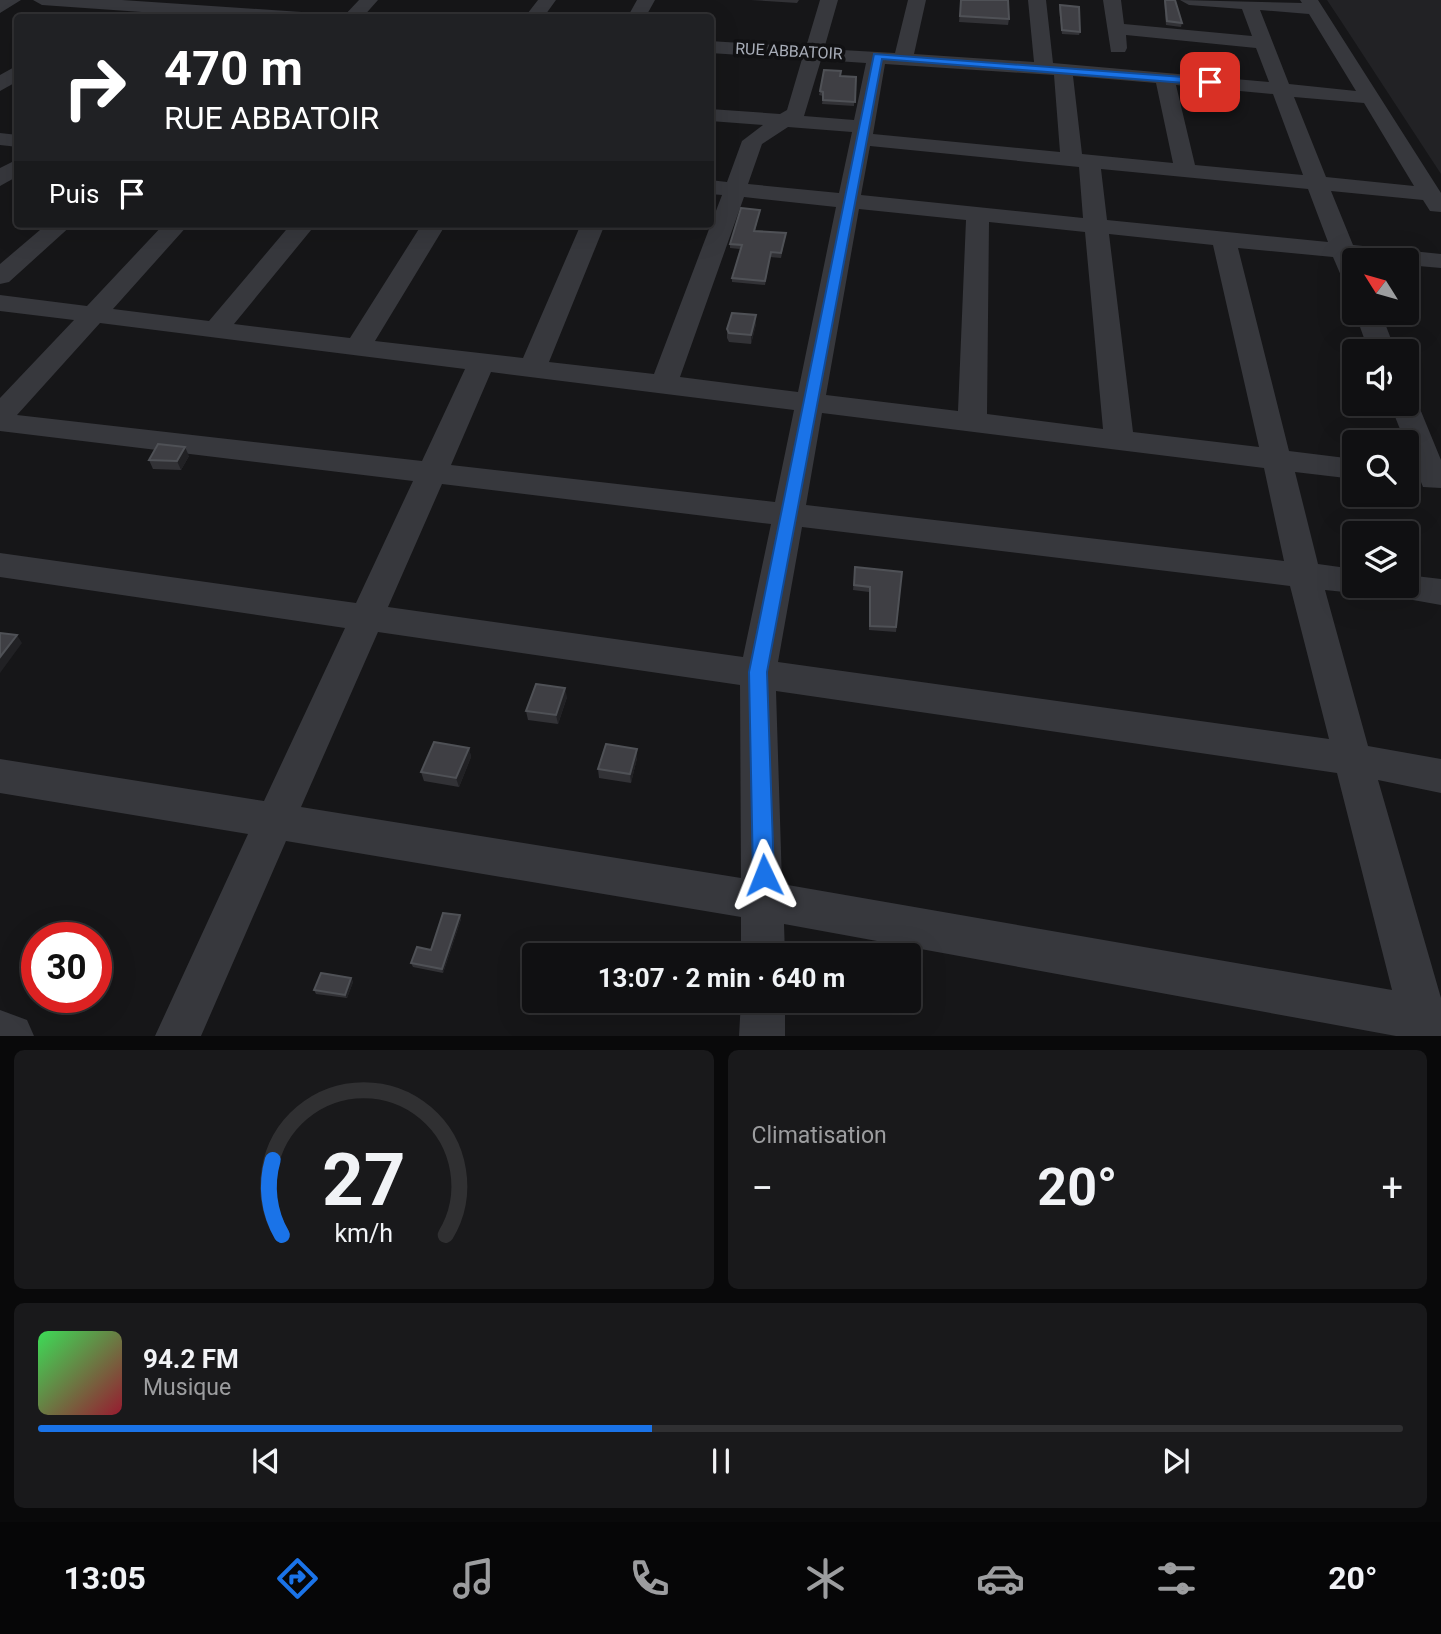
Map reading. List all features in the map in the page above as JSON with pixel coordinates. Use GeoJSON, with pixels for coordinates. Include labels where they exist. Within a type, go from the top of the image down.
{"type":"FeatureCollection","features":[{"type":"Feature","properties":{"kind":"street"},"geometry":{"type":"LineString","coordinates":[[0,8],[12,0]]}},
{"type":"Feature","properties":{"kind":"street"},"geometry":{"type":"LineString","coordinates":[[42,0],[131,2],[176,13],[208,14]]}},
{"type":"Feature","properties":{"kind":"street"},"geometry":{"type":"LineString","coordinates":[[355,14],[369,0]]}},
{"type":"Feature","properties":{"kind":"street"},"geometry":{"type":"LineString","coordinates":[[536,14],[547,0]]}},
{"type":"Feature","properties":{"kind":"street"},"geometry":{"type":"LineString","coordinates":[[664,384],[737,189],[752,141],[796,113],[829,0]]}},
{"type":"Feature","properties":{"kind":"street"},"geometry":{"type":"LineString","coordinates":[[763,943],[758,672],[862,133],[890,57],[917,0]]}},
{"type":"Feature","properties":{"kind":"street"},"geometry":{"type":"LineString","coordinates":[[1037,0],[1096,226],[1119,439]]}},
{"type":"Feature","properties":{"kind":"street"},"geometry":{"type":"LineString","coordinates":[[1112,0],[1121,74]]}},
{"type":"Feature","properties":{"kind":"street"},"geometry":{"type":"LineString","coordinates":[[1189,0],[1312,5],[1436,202]]}},
{"type":"Feature","properties":{"kind":"street"},"geometry":{"type":"LineString","coordinates":[[106,14],[131,2]]}},
{"type":"Feature","properties":{"kind":"street"},"geometry":{"type":"LineString","coordinates":[[1247,2],[1342,248]]}},
{"type":"Feature","properties":{"kind":"street"},"geometry":{"type":"LineString","coordinates":[[1115,29],[1262,43]]}},
{"type":"Feature","properties":{"kind":"street","name":"RUE ABBATOIR"},"geometry":{"type":"LineString","coordinates":[[714,47],[1164,77],[1370,98]]}},
{"type":"Feature","properties":{"kind":"street"},"geometry":{"type":"LineString","coordinates":[[0,85],[14,74]]}},
{"type":"Feature","properties":{"kind":"street"},"geometry":{"type":"LineString","coordinates":[[1164,77],[1186,171]]}},
{"type":"Feature","properties":{"kind":"street"},"geometry":{"type":"LineString","coordinates":[[714,115],[783,121],[1080,160],[1316,183],[1436,202]]}},
{"type":"Feature","properties":{"kind":"street"},"geometry":{"type":"LineString","coordinates":[[0,179],[14,168]]}},
{"type":"Feature","properties":{"kind":"street"},"geometry":{"type":"LineString","coordinates":[[714,187],[1342,251]]}},
{"type":"Feature","properties":{"kind":"street"},"geometry":{"type":"LineString","coordinates":[[972,421],[978,214]]}},
{"type":"Feature","properties":{"kind":"street"},"geometry":{"type":"LineString","coordinates":[[0,277],[56,228]]}},
{"type":"Feature","properties":{"kind":"street"},"geometry":{"type":"LineString","coordinates":[[0,415],[173,228]]}},
{"type":"Feature","properties":{"kind":"street"},"geometry":{"type":"LineString","coordinates":[[215,330],[301,228]]}},
{"type":"Feature","properties":{"kind":"street"},"geometry":{"type":"LineString","coordinates":[[358,347],[432,228]]}},
{"type":"Feature","properties":{"kind":"street"},"geometry":{"type":"LineString","coordinates":[[533,368],[591,228]]}},
{"type":"Feature","properties":{"kind":"street"},"geometry":{"type":"LineString","coordinates":[[0,776],[764,901],[1430,1024],[1353,759],[1304,574],[1224,239]]}},
{"type":"Feature","properties":{"kind":"street"},"geometry":{"type":"LineString","coordinates":[[1419,259],[1441,261]]}},
{"type":"Feature","properties":{"kind":"street"},"geometry":{"type":"LineString","coordinates":[[0,303],[1342,467]]}},
{"type":"Feature","properties":{"kind":"street"},"geometry":{"type":"LineString","coordinates":[[178,1035],[482,362]]}},
{"type":"Feature","properties":{"kind":"street"},"geometry":{"type":"LineString","coordinates":[[1408,416],[1427,479]]}},
{"type":"Feature","properties":{"kind":"street"},"geometry":{"type":"LineString","coordinates":[[0,422],[1342,579]]}},
{"type":"Feature","properties":{"kind":"street"},"geometry":{"type":"LineString","coordinates":[[0,565],[758,672],[1353,759],[1441,775]]}},
{"type":"Feature","properties":{"kind":"street"},"geometry":{"type":"LineString","coordinates":[[1419,589],[1441,592]]}},
{"type":"Feature","properties":{"kind":"street"},"geometry":{"type":"LineString","coordinates":[[762,1035],[763,1013]]}},
{"type":"Feature","properties":{"kind":"street"},"geometry":{"type":"LineString","coordinates":[[0,1033],[11,1035]]}},
{"type":"Feature","properties":{"kind":"shaded area"},"geometry":{"type":"Polygon","coordinates":[[[1327,0],[1441,0],[1441,174],[1341,21],[1327,0]]]}},
{"type":"Feature","properties":{"kind":"building"},"geometry":{"type":"Polygon","coordinates":[[[961,0],[1008,0],[1009,19],[960,16],[961,0]]]}},
{"type":"Feature","properties":{"kind":"building"},"geometry":{"type":"Polygon","coordinates":[[[1165,0],[1175,0],[1182,23],[1167,21],[1165,0]]]}},
{"type":"Feature","properties":{"kind":"building"},"geometry":{"type":"Polygon","coordinates":[[[1060,5],[1079,7],[1080,32],[1062,30],[1060,5]]]}},
{"type":"Feature","properties":{"kind":"building"},"geometry":{"type":"Polygon","coordinates":[[[824,70],[841,71],[840,76],[856,77],[855,102],[823,100],[823,92],[820,91],[824,70]]]}},
{"type":"Feature","properties":{"kind":"building"},"geometry":{"type":"Polygon","coordinates":[[[741,208],[760,210],[754,231],[786,233],[781,253],[771,252],[765,281],[732,278],[742,245],[730,244],[741,208]]]}},
{"type":"Feature","properties":{"kind":"building"},"geometry":{"type":"Polygon","coordinates":[[[732,313],[756,315],[751,335],[729,333],[727,329],[732,313]]]}},
{"type":"Feature","properties":{"kind":"building"},"geometry":{"type":"Polygon","coordinates":[[[158,444],[185,447],[177,461],[149,460],[158,444]]]}},
{"type":"Feature","properties":{"kind":"building"},"geometry":{"type":"Polygon","coordinates":[[[855,567],[902,572],[896,627],[870,626],[870,587],[854,585],[855,567]]]}},
{"type":"Feature","properties":{"kind":"building"},"geometry":{"type":"Polygon","coordinates":[[[0,633],[17,635],[0,657],[0,633]]]}},
{"type":"Feature","properties":{"kind":"building"},"geometry":{"type":"Polygon","coordinates":[[[536,684],[565,688],[556,715],[526,711],[536,684]]]}},
{"type":"Feature","properties":{"kind":"building"},"geometry":{"type":"Polygon","coordinates":[[[434,742],[469,748],[456,778],[421,772],[434,742]]]}},
{"type":"Feature","properties":{"kind":"building"},"geometry":{"type":"Polygon","coordinates":[[[606,744],[637,749],[630,774],[598,769],[606,744]]]}},
{"type":"Feature","properties":{"kind":"building"},"geometry":{"type":"Polygon","coordinates":[[[443,913],[460,915],[442,969],[411,963],[417,947],[431,950],[443,913]]]}},
{"type":"Feature","properties":{"kind":"building"},"geometry":{"type":"Polygon","coordinates":[[[321,973],[351,978],[345,995],[314,990],[321,973]]]}},
{"type":"Feature","properties":{"kind":"route"},"geometry":{"type":"LineString","coordinates":[[764,875],[758,672],[877,56],[1210,82]]}}]}
